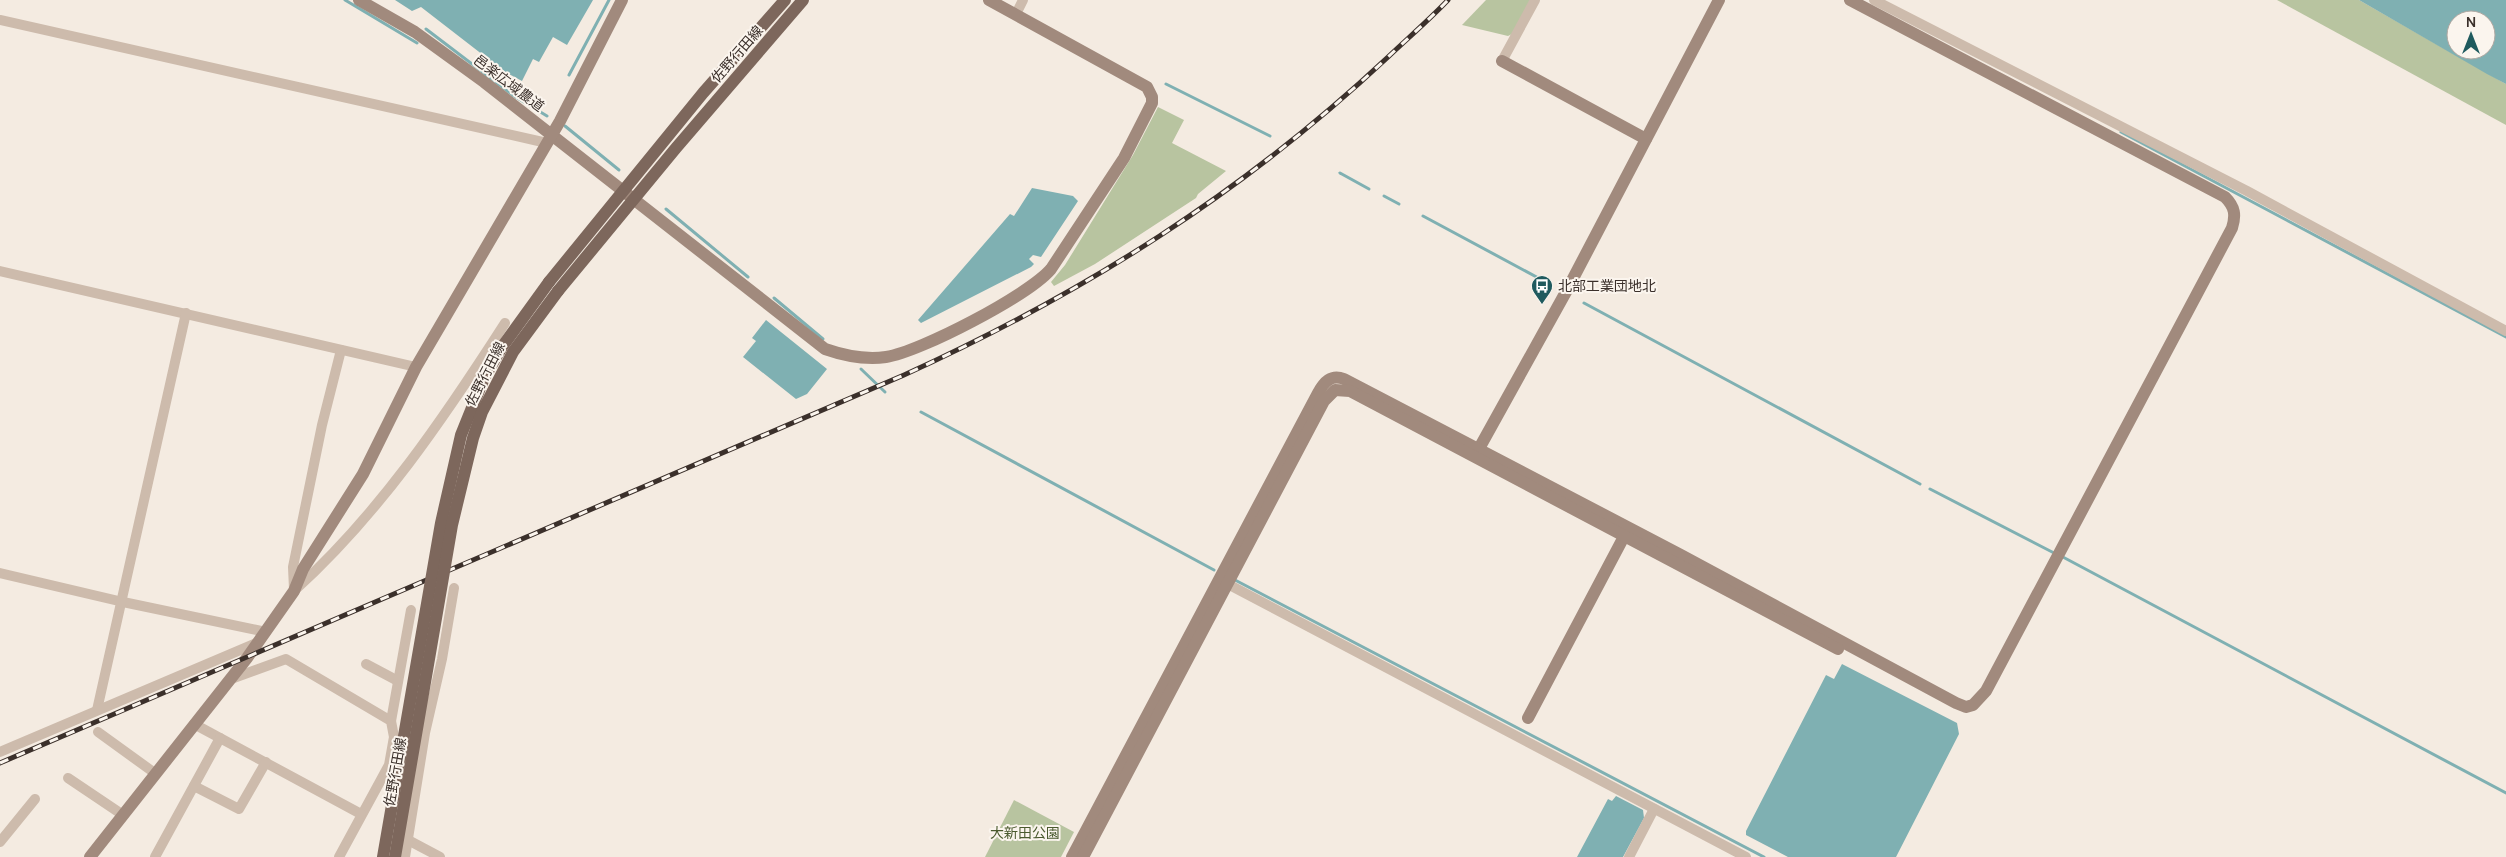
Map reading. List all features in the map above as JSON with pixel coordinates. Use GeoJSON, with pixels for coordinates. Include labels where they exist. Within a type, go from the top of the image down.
{"type":"FeatureCollection","features":[{"type":"Feature","properties":{"kind":"main road","name":"佐野行田線"},"geometry":{"type":"LineString","coordinates":[[629,195],[703,93],[784,0]]}},
{"type":"Feature","properties":{"kind":"main road","name":"佐野行田線"},"geometry":{"type":"LineString","coordinates":[[383,857],[440,523],[461,435],[484,378],[502,346],[629,195],[803,0]]}},
{"type":"Feature","properties":{"kind":"main road","name":"佐野行田線"},"geometry":{"type":"LineString","coordinates":[[395,857],[452,525],[473,438],[482,412],[513,352],[553,286]]}},
{"type":"Feature","properties":{"kind":"street","name":"邑楽広域農道"},"geometry":{"type":"LineString","coordinates":[[359,0],[415,32],[549,139],[629,195],[825,349],[852,357],[886,357],[902,353],[997,307],[1029,288],[1047,274],[1124,158],[1152,103],[1151,93],[1147,87],[989,0]]}},
{"type":"Feature","properties":{"kind":"street"},"geometry":{"type":"LineString","coordinates":[[90,857],[231,679],[263,637],[294,591],[303,569],[363,474],[416,367],[549,139],[622,0]]}},
{"type":"Feature","properties":{"kind":"street"},"geometry":{"type":"LineString","coordinates":[[1016,14],[1023,0]]}},
{"type":"Feature","properties":{"kind":"street"},"geometry":{"type":"LineString","coordinates":[[1535,0],[1502,61],[1646,139]]}},
{"type":"Feature","properties":{"kind":"street"},"geometry":{"type":"LineString","coordinates":[[1477,453],[1567,290],[1719,0]]}},
{"type":"Feature","properties":{"kind":"street"},"geometry":{"type":"LineString","coordinates":[[1083,857],[1326,380],[1334,377],[1344,379],[1477,453],[1626,532],[1961,706],[1974,705],[1986,690],[2232,228],[2235,213],[2231,203],[2225,197],[1850,0]]}},
{"type":"Feature","properties":{"kind":"street"},"geometry":{"type":"LineString","coordinates":[[1874,0],[2247,191],[2506,331]]}},
{"type":"Feature","properties":{"kind":"street"},"geometry":{"type":"LineString","coordinates":[[0,20],[549,139]]}},
{"type":"Feature","properties":{"kind":"street"},"geometry":{"type":"LineString","coordinates":[[0,271],[186,312],[416,367]]}},
{"type":"Feature","properties":{"kind":"street"},"geometry":{"type":"LineString","coordinates":[[97,710],[123,602],[186,312]]}},
{"type":"Feature","properties":{"kind":"street"},"geometry":{"type":"LineString","coordinates":[[294,591],[331,558],[424,444],[505,323]]}},
{"type":"Feature","properties":{"kind":"street"},"geometry":{"type":"LineString","coordinates":[[294,591],[293,568],[322,425],[341,350]]}},
{"type":"Feature","properties":{"kind":"street"},"geometry":{"type":"LineString","coordinates":[[1528,718],[1626,532]]}},
{"type":"Feature","properties":{"kind":"street"},"geometry":{"type":"LineString","coordinates":[[0,574],[263,637]]}},
{"type":"Feature","properties":{"kind":"street"},"geometry":{"type":"LineString","coordinates":[[1224,582],[1746,857]]}},
{"type":"Feature","properties":{"kind":"street"},"geometry":{"type":"LineString","coordinates":[[1072,857],[1224,582]]}},
{"type":"Feature","properties":{"kind":"street"},"geometry":{"type":"LineString","coordinates":[[405,857],[425,733],[442,659],[454,588]]}},
{"type":"Feature","properties":{"kind":"street"},"geometry":{"type":"LineString","coordinates":[[340,857],[361,814],[389,765],[394,737],[391,721],[411,610]]}},
{"type":"Feature","properties":{"kind":"street"},"geometry":{"type":"LineString","coordinates":[[0,752],[263,637]]}},
{"type":"Feature","properties":{"kind":"street"},"geometry":{"type":"LineString","coordinates":[[231,679],[286,659],[391,721]]}},
{"type":"Feature","properties":{"kind":"street"},"geometry":{"type":"LineString","coordinates":[[366,664],[398,680]]}},
{"type":"Feature","properties":{"kind":"street"},"geometry":{"type":"LineString","coordinates":[[194,724],[361,814]]}},
{"type":"Feature","properties":{"kind":"street"},"geometry":{"type":"LineString","coordinates":[[98,732],[156,774]]}},
{"type":"Feature","properties":{"kind":"street"},"geometry":{"type":"LineString","coordinates":[[155,857],[220,738]]}},
{"type":"Feature","properties":{"kind":"street"},"geometry":{"type":"LineString","coordinates":[[194,786],[239,809],[266,762]]}},
{"type":"Feature","properties":{"kind":"street"},"geometry":{"type":"LineString","coordinates":[[68,778],[123,814]]}},
{"type":"Feature","properties":{"kind":"street"},"geometry":{"type":"LineString","coordinates":[[0,842],[35,800]]}},
{"type":"Feature","properties":{"kind":"street"},"geometry":{"type":"LineString","coordinates":[[1629,857],[1654,809]]}},
{"type":"Feature","properties":{"kind":"street"},"geometry":{"type":"LineString","coordinates":[[408,840],[440,857]]}},
{"type":"Feature","properties":{"kind":"green space"},"geometry":{"type":"Polygon","coordinates":[[[1486,0],[1531,0],[1512,34],[1508,36],[1462,25],[1486,0]]]}},
{"type":"Feature","properties":{"kind":"green space"},"geometry":{"type":"Polygon","coordinates":[[[2277,0],[2359,0],[2446,50],[2446,60],[2464,60],[2506,84],[2506,125],[2277,0]]]}},
{"type":"Feature","properties":{"kind":"green space"},"geometry":{"type":"Polygon","coordinates":[[[1158,107],[1184,120],[1172,143],[1226,171],[1198,194],[1196,198],[1095,264],[1054,286],[1051,282],[1065,265],[1133,155],[1158,107]]]}},
{"type":"Feature","properties":{"kind":"green space","name":"大新田公園"},"geometry":{"type":"Polygon","coordinates":[[[1014,800],[1074,832],[1061,857],[985,857],[1014,800]]]}},
{"type":"Feature","properties":{"kind":"water"},"geometry":{"type":"Polygon","coordinates":[[[395,0],[593,0],[567,45],[553,37],[539,62],[533,59],[522,81],[505,72],[421,7],[412,11],[395,0]]]}},
{"type":"Feature","properties":{"kind":"water"},"geometry":{"type":"Polygon","coordinates":[[[2359,0],[2506,0],[2506,84],[2463,60],[2496,60],[2496,10],[2446,10],[2446,50],[2359,0]]]}},
{"type":"Feature","properties":{"kind":"water"},"geometry":{"type":"Polygon","coordinates":[[[1032,188],[1073,196],[1078,201],[1041,257],[1033,255],[1029,259],[1034,264],[1031,267],[921,323],[918,320],[1010,214],[1014,216],[1032,188]]]}},
{"type":"Feature","properties":{"kind":"water"},"geometry":{"type":"Polygon","coordinates":[[[766,320],[827,369],[807,394],[796,399],[743,357],[756,341],[752,338],[766,320]]]}},
{"type":"Feature","properties":{"kind":"water"},"geometry":{"type":"Polygon","coordinates":[[[1842,664],[1957,723],[1959,734],[1896,857],[1788,857],[1746,835],[1746,831],[1826,675],[1834,679],[1842,664]]]}},
{"type":"Feature","properties":{"kind":"water"},"geometry":{"type":"Polygon","coordinates":[[[1616,796],[1643,810],[1644,818],[1623,857],[1577,857],[1608,799],[1612,801],[1616,796]]]}},
{"type":"Feature","properties":{"kind":"waterway"},"geometry":{"type":"LineString","coordinates":[[345,0],[417,43]]}},
{"type":"Feature","properties":{"kind":"waterway"},"geometry":{"type":"LineString","coordinates":[[569,75],[609,0]]}},
{"type":"Feature","properties":{"kind":"waterway"},"geometry":{"type":"LineString","coordinates":[[426,29],[514,96],[547,116]]}},
{"type":"Feature","properties":{"kind":"waterway"},"geometry":{"type":"LineString","coordinates":[[1166,84],[1270,136]]}},
{"type":"Feature","properties":{"kind":"waterway"},"geometry":{"type":"LineString","coordinates":[[565,126],[619,170]]}},
{"type":"Feature","properties":{"kind":"waterway"},"geometry":{"type":"LineString","coordinates":[[2121,132],[2506,337]]}},
{"type":"Feature","properties":{"kind":"waterway"},"geometry":{"type":"LineString","coordinates":[[1340,173],[1369,189]]}},
{"type":"Feature","properties":{"kind":"waterway"},"geometry":{"type":"LineString","coordinates":[[1384,196],[1399,204]]}},
{"type":"Feature","properties":{"kind":"waterway"},"geometry":{"type":"LineString","coordinates":[[666,209],[748,277]]}},
{"type":"Feature","properties":{"kind":"waterway"},"geometry":{"type":"LineString","coordinates":[[1423,216],[1544,281]]}},
{"type":"Feature","properties":{"kind":"waterway"},"geometry":{"type":"LineString","coordinates":[[774,298],[823,339]]}},
{"type":"Feature","properties":{"kind":"waterway"},"geometry":{"type":"LineString","coordinates":[[1584,303],[1920,484]]}},
{"type":"Feature","properties":{"kind":"waterway"},"geometry":{"type":"LineString","coordinates":[[861,369],[885,392]]}},
{"type":"Feature","properties":{"kind":"waterway"},"geometry":{"type":"LineString","coordinates":[[921,412],[1214,570]]}},
{"type":"Feature","properties":{"kind":"waterway"},"geometry":{"type":"LineString","coordinates":[[1930,489],[2056,554]]}},
{"type":"Feature","properties":{"kind":"waterway"},"geometry":{"type":"LineString","coordinates":[[2061,556],[2506,793]]}},
{"type":"Feature","properties":{"kind":"waterway"},"geometry":{"type":"LineString","coordinates":[[1235,580],[1764,857]]}},
{"type":"Feature","properties":{"kind":"railway"},"geometry":{"type":"LineString","coordinates":[[0,763],[904,375],[1035,310],[1159,236],[1219,196],[1277,153],[1388,57],[1448,0]]}},
{"type":"Feature","properties":{"kind":"place","name":"北部工業団地北"},"geometry":{"type":"Point","coordinates":[1542,305]}}]}
